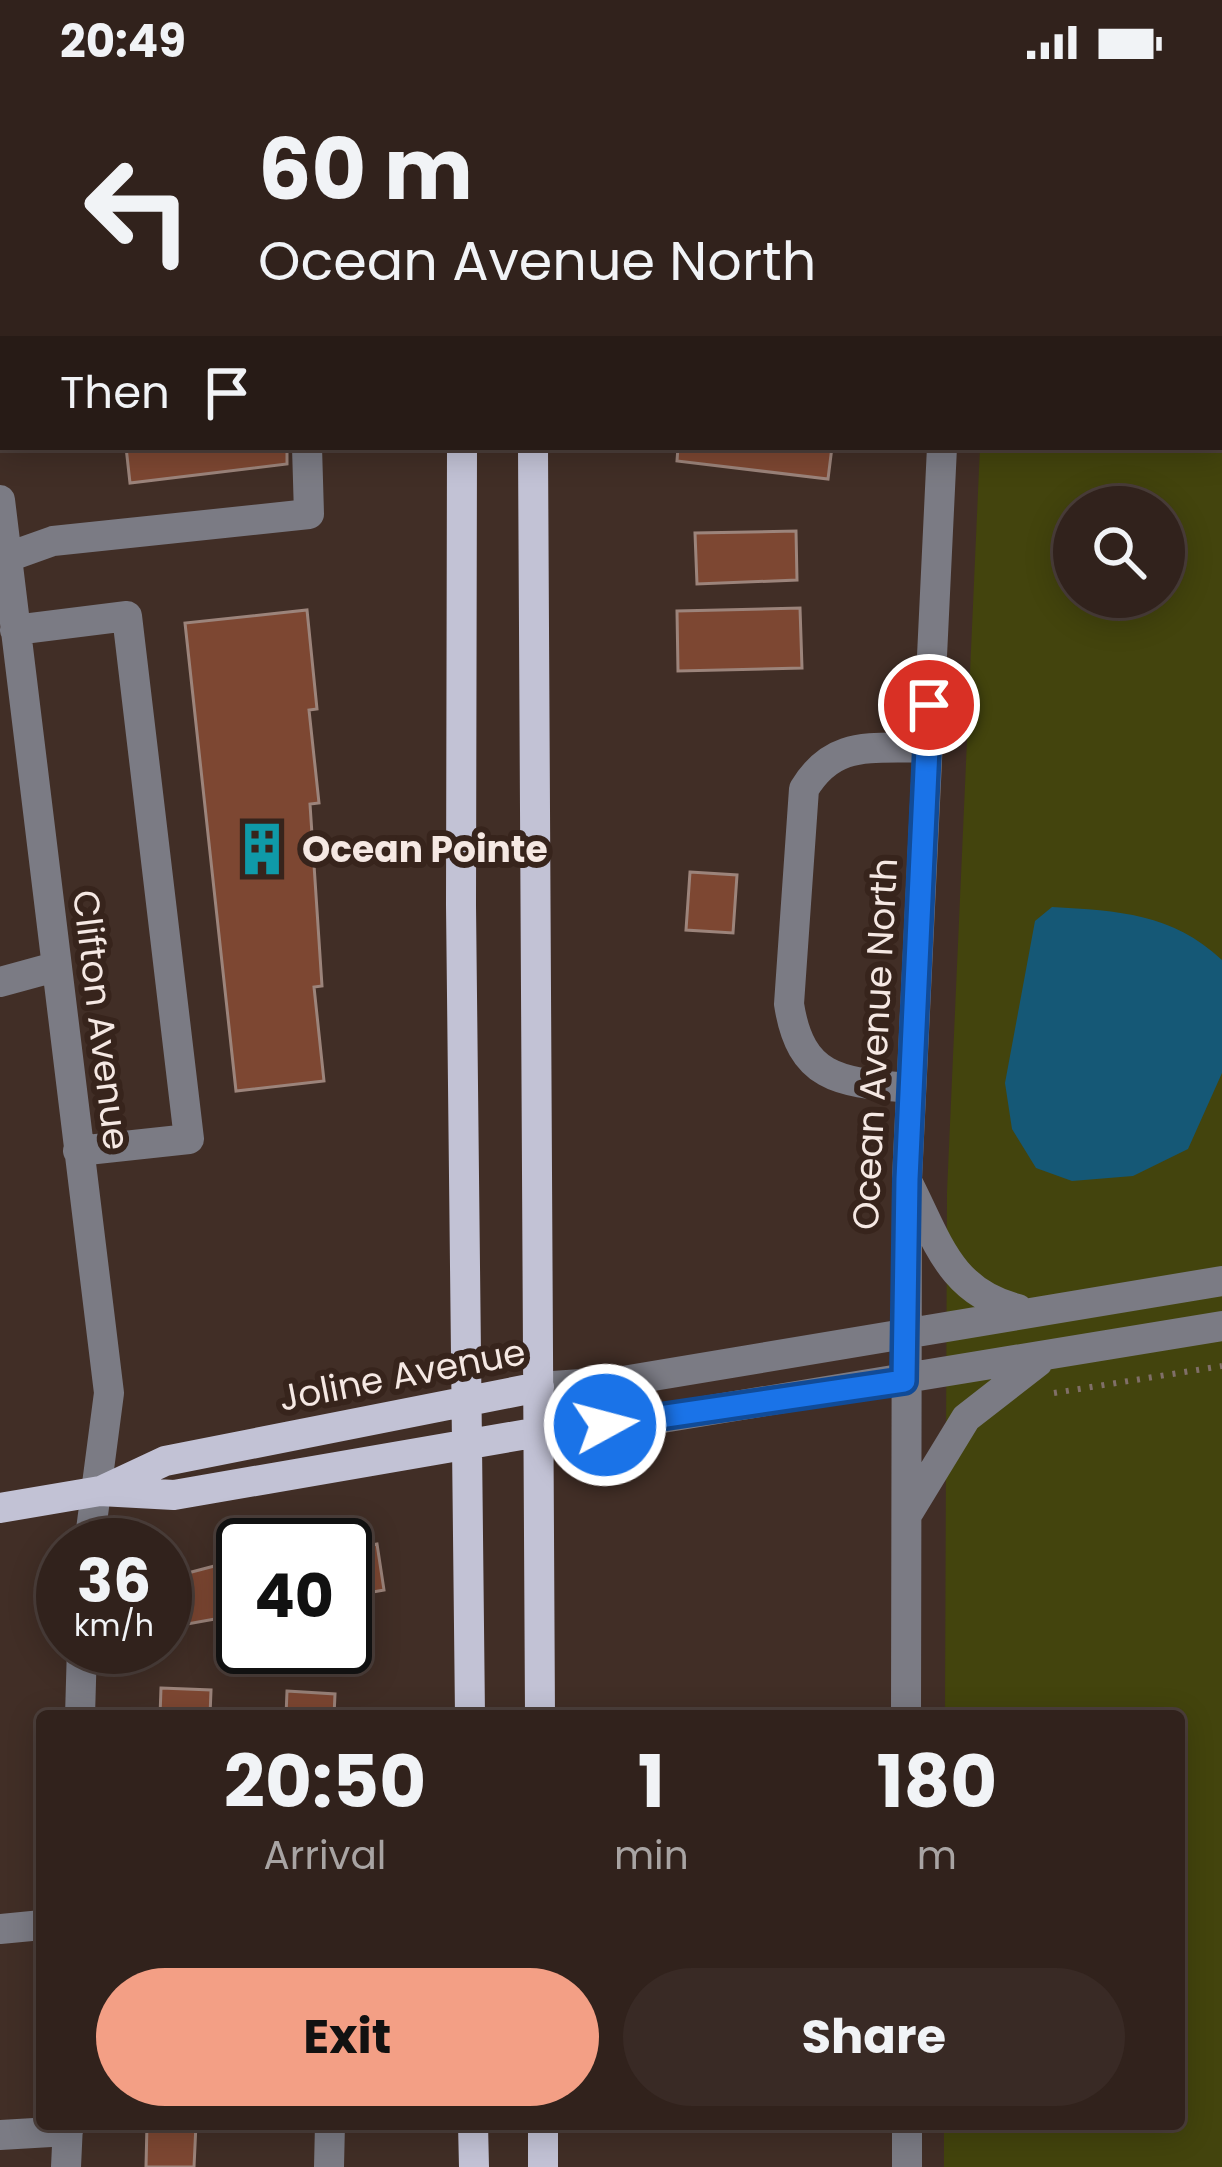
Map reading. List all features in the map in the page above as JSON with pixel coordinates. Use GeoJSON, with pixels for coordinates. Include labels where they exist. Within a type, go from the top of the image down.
{"type":"FeatureCollection","features":[{"type":"Feature","properties":{"kind":"main road"},"geometry":{"type":"LineString","coordinates":[[463,450],[470,1710]]}},
{"type":"Feature","properties":{"kind":"main road"},"geometry":{"type":"LineString","coordinates":[[533,450],[540,1710]]}},
{"type":"Feature","properties":{"kind":"main road","name":"Joline Avenue"},"geometry":{"type":"LineString","coordinates":[[100,1491],[165,1461],[539,1388]]}},
{"type":"Feature","properties":{"kind":"main road","name":"Joline Avenue"},"geometry":{"type":"LineString","coordinates":[[0,1508],[100,1491],[174,1495],[539,1432]]}},
{"type":"Feature","properties":{"kind":"main road"},"geometry":{"type":"LineString","coordinates":[[473,2130],[474,2167]]}},
{"type":"Feature","properties":{"kind":"main road"},"geometry":{"type":"LineString","coordinates":[[543,2130],[543,2167]]}},
{"type":"Feature","properties":{"kind":"street"},"geometry":{"type":"LineString","coordinates":[[3,559],[53,542],[309,514],[307,450]]}},
{"type":"Feature","properties":{"kind":"street","name":"Ocean Avenue North"},"geometry":{"type":"LineString","coordinates":[[906,1710],[903,1334],[907,1179],[942,450]]}},
{"type":"Feature","properties":{"kind":"street","name":"Clifton Avenue"},"geometry":{"type":"LineString","coordinates":[[0,500],[3,559],[109,1393],[94,1518]]}},
{"type":"Feature","properties":{"kind":"street"},"geometry":{"type":"LineString","coordinates":[[15,630],[127,616],[189,1139],[78,1150]]}},
{"type":"Feature","properties":{"kind":"street"},"geometry":{"type":"LineString","coordinates":[[911,1088],[833,1077],[807,1059],[793,1033],[789,1004],[804,789],[821,760],[850,750],[927,748]]}},
{"type":"Feature","properties":{"kind":"street"},"geometry":{"type":"LineString","coordinates":[[0,982],[55,968]]}},
{"type":"Feature","properties":{"kind":"street"},"geometry":{"type":"LineString","coordinates":[[907,1179],[960,1279],[983,1300],[1029,1312]]}},
{"type":"Feature","properties":{"kind":"street","name":"Joline Avenue"},"geometry":{"type":"LineString","coordinates":[[539,1388],[623,1381],[1222,1281]]}},
{"type":"Feature","properties":{"kind":"street","name":"Joline Avenue"},"geometry":{"type":"LineString","coordinates":[[539,1432],[904,1381],[1222,1326]]}},
{"type":"Feature","properties":{"kind":"street"},"geometry":{"type":"LineString","coordinates":[[905,1519],[928,1472],[966,1418],[1042,1359]]}},
{"type":"Feature","properties":{"kind":"street"},"geometry":{"type":"LineString","coordinates":[[80,1710],[81,1674]]}},
{"type":"Feature","properties":{"kind":"street"},"geometry":{"type":"LineString","coordinates":[[0,1930],[36,1926]]}},
{"type":"Feature","properties":{"kind":"street"},"geometry":{"type":"LineString","coordinates":[[0,2134],[39,2130]]}},
{"type":"Feature","properties":{"kind":"street"},"geometry":{"type":"LineString","coordinates":[[66,2167],[68,2130]]}},
{"type":"Feature","properties":{"kind":"street"},"geometry":{"type":"LineString","coordinates":[[328,2167],[330,2130]]}},
{"type":"Feature","properties":{"kind":"street"},"geometry":{"type":"LineString","coordinates":[[907,2130],[908,2167]]}},
{"type":"Feature","properties":{"kind":"path"},"geometry":{"type":"LineString","coordinates":[[1050,1394],[1222,1366]]}},
{"type":"Feature","properties":{"kind":"shaded area"},"geometry":{"type":"Polygon","coordinates":[[[980,450],[1222,450],[1222,2167],[944,2167],[944,2130],[1185,2130],[1185,1710],[945,1710],[947,1192],[980,450]]]}},
{"type":"Feature","properties":{"kind":"water"},"geometry":{"type":"Polygon","coordinates":[[[1052,907],[1143,917],[1184,932],[1222,960],[1222,1073],[1188,1149],[1133,1176],[1072,1181],[1036,1168],[1012,1129],[1005,1083],[1035,921],[1052,907]]]}},
{"type":"Feature","properties":{"kind":"building"},"geometry":{"type":"Polygon","coordinates":[[[126,450],[287,450],[287,464],[130,483],[126,450]]]}},
{"type":"Feature","properties":{"kind":"building"},"geometry":{"type":"Polygon","coordinates":[[[678,450],[832,450],[828,479],[677,461],[678,450]]]}},
{"type":"Feature","properties":{"kind":"building"},"geometry":{"type":"Polygon","coordinates":[[[796,531],[797,580],[697,584],[695,533],[796,531]]]}},
{"type":"Feature","properties":{"kind":"building"},"geometry":{"type":"Polygon","coordinates":[[[800,608],[802,668],[678,671],[677,611],[800,608]]]}},
{"type":"Feature","properties":{"kind":"building","name":"Ocean Pointe"},"geometry":{"type":"Polygon","coordinates":[[[307,610],[317,709],[309,710],[319,803],[310,804],[322,986],[314,987],[324,1081],[236,1091],[185,623],[307,610]]]}},
{"type":"Feature","properties":{"kind":"building"},"geometry":{"type":"Polygon","coordinates":[[[690,872],[737,875],[733,933],[686,930],[690,872]]]}},
{"type":"Feature","properties":{"kind":"building"},"geometry":{"type":"Polygon","coordinates":[[[377,1544],[384,1590],[372,1592],[372,1545],[377,1544]]]}},
{"type":"Feature","properties":{"kind":"building"},"geometry":{"type":"Polygon","coordinates":[[[216,1566],[216,1619],[192,1623],[192,1572],[216,1566]]]}},
{"type":"Feature","properties":{"kind":"building"},"geometry":{"type":"Polygon","coordinates":[[[161,1688],[211,1690],[210,1710],[160,1710],[161,1688]]]}},
{"type":"Feature","properties":{"kind":"building"},"geometry":{"type":"Polygon","coordinates":[[[287,1691],[335,1694],[334,1710],[286,1710],[287,1691]]]}},
{"type":"Feature","properties":{"kind":"building"},"geometry":{"type":"Polygon","coordinates":[[[147,2130],[196,2130],[194,2167],[146,2167],[147,2130]]]}},
{"type":"Feature","properties":{"kind":"place","name":"Ocean Pointe"},"geometry":{"type":"Point","coordinates":[262,849]}},
{"type":"Feature","properties":{"kind":"route"},"geometry":{"type":"LineString","coordinates":[[605,1425],[904,1381],[907,1179],[929,705]]}}]}
